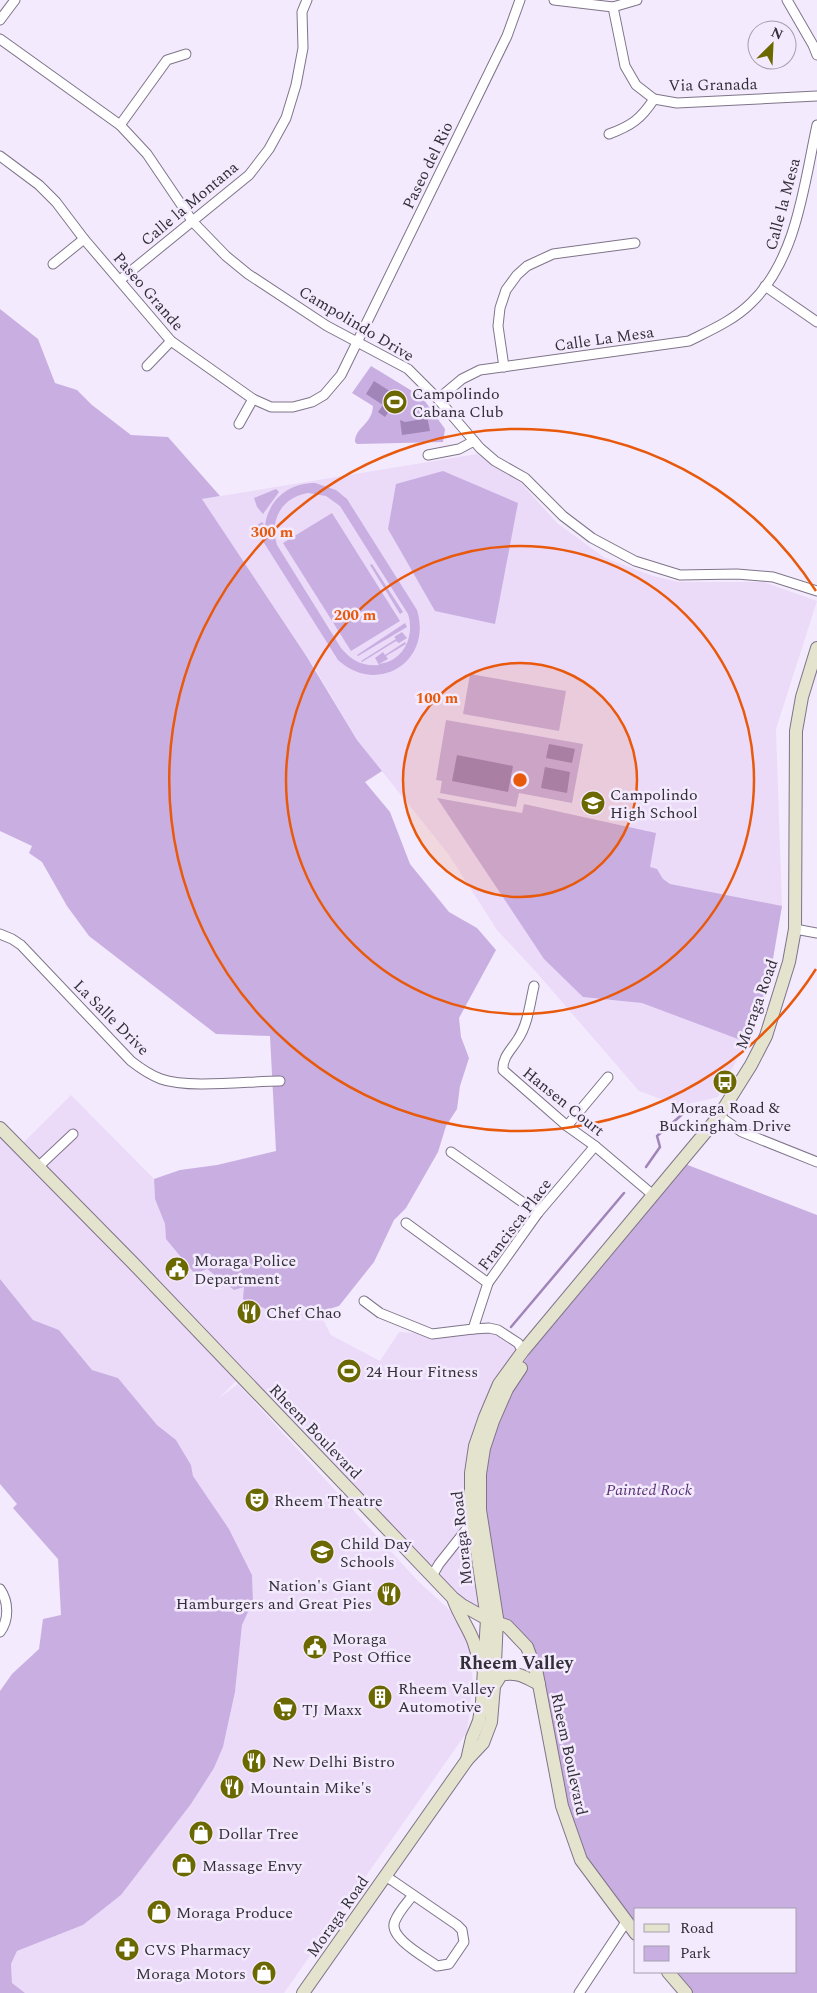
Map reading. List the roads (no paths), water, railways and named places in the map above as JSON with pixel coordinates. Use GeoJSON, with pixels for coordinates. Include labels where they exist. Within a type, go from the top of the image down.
{"type":"FeatureCollection","features":[{"type":"Feature","properties":{"kind":"main road","name":"Moraga Road"},"geometry":{"type":"LineString","coordinates":[[492,1620],[473,1521],[471,1473],[475,1446],[499,1384],[522,1351],[719,1116],[751,1065],[766,1036],[790,962],[795,929],[796,730],[802,697],[817,648]]}},
{"type":"Feature","properties":{"kind":"main road","name":"Rheem Boulevard"},"geometry":{"type":"LineString","coordinates":[[0,1128],[140,1270],[454,1598],[462,1605],[508,1626],[527,1647],[538,1684],[562,1806],[568,1824],[582,1860],[634,1932]]}},
{"type":"Feature","properties":{"kind":"main road","name":"Moraga Road"},"geometry":{"type":"LineString","coordinates":[[303,1993],[467,1760],[483,1743],[491,1722],[489,1684],[492,1620],[480,1510],[480,1474],[484,1448],[507,1389],[560,1306]]}},
{"type":"Feature","properties":{"kind":"main road"},"geometry":{"type":"LineString","coordinates":[[454,1598],[475,1644],[489,1684],[501,1675],[511,1672],[521,1674],[538,1684]]}},
{"type":"Feature","properties":{"kind":"main road"},"geometry":{"type":"LineString","coordinates":[[669,1973],[686,1993]]}},
{"type":"Feature","properties":{"kind":"street"},"geometry":{"type":"LineString","coordinates":[[0,20],[15,0]]}},
{"type":"Feature","properties":{"kind":"street","name":"Calle la Montana"},"geometry":{"type":"LineString","coordinates":[[120,280],[249,175],[269,148],[286,118],[296,86],[303,48],[302,12],[307,0]]}},
{"type":"Feature","properties":{"kind":"street","name":"Paseo del Rio"},"geometry":{"type":"LineString","coordinates":[[357,342],[507,36],[520,0]]}},
{"type":"Feature","properties":{"kind":"street"},"geometry":{"type":"LineString","coordinates":[[554,0],[613,7],[637,0]]}},
{"type":"Feature","properties":{"kind":"street"},"geometry":{"type":"LineString","coordinates":[[787,0],[817,55]]}},
{"type":"Feature","properties":{"kind":"street","name":"Via Granada"},"geometry":{"type":"LineString","coordinates":[[613,7],[625,66],[636,85],[654,99],[677,103],[817,96]]}},
{"type":"Feature","properties":{"kind":"street","name":"Campolindo Drive"},"geometry":{"type":"LineString","coordinates":[[0,39],[120,125],[147,154],[193,222],[226,256],[248,274],[327,326],[408,369],[438,399],[474,441],[495,460],[525,478],[563,516],[592,538],[635,561],[680,575],[737,574],[773,577],[817,591]]}},
{"type":"Feature","properties":{"kind":"street"},"geometry":{"type":"LineString","coordinates":[[120,125],[167,60],[186,54]]}},
{"type":"Feature","properties":{"kind":"street"},"geometry":{"type":"LineString","coordinates":[[609,134],[627,127],[644,115],[654,99]]}},
{"type":"Feature","properties":{"kind":"street","name":"Calle la Mesa"},"geometry":{"type":"LineString","coordinates":[[766,286],[784,258],[794,225],[817,125]]}},
{"type":"Feature","properties":{"kind":"street","name":"Paseo Grande"},"geometry":{"type":"LineString","coordinates":[[0,157],[39,185],[56,202],[171,341],[253,400],[271,407],[293,407],[312,402],[324,395],[341,375],[357,342]]}},
{"type":"Feature","properties":{"kind":"street"},"geometry":{"type":"LineString","coordinates":[[53,264],[84,238]]}},
{"type":"Feature","properties":{"kind":"street"},"geometry":{"type":"LineString","coordinates":[[504,366],[498,326],[500,308],[506,290],[527,266],[553,254],[635,243]]}},
{"type":"Feature","properties":{"kind":"street"},"geometry":{"type":"LineString","coordinates":[[766,286],[817,322]]}},
{"type":"Feature","properties":{"kind":"street","name":"Calle La Mesa"},"geometry":{"type":"LineString","coordinates":[[438,399],[462,379],[480,370],[689,341],[714,329],[736,315],[752,302],[766,286]]}},
{"type":"Feature","properties":{"kind":"street"},"geometry":{"type":"LineString","coordinates":[[147,366],[171,341]]}},
{"type":"Feature","properties":{"kind":"street"},"geometry":{"type":"LineString","coordinates":[[239,424],[253,400]]}},
{"type":"Feature","properties":{"kind":"street"},"geometry":{"type":"LineString","coordinates":[[428,455],[459,450],[474,441]]}},
{"type":"Feature","properties":{"kind":"street"},"geometry":{"type":"LineString","coordinates":[[795,929],[817,933]]}},
{"type":"Feature","properties":{"kind":"street","name":"La Salle Drive"},"geometry":{"type":"LineString","coordinates":[[0,934],[12,939],[30,954],[131,1061],[143,1070],[162,1079],[185,1083],[280,1080]]}},
{"type":"Feature","properties":{"kind":"street","name":"Hansen Court"},"geometry":{"type":"LineString","coordinates":[[534,986],[525,1026],[505,1058],[503,1070],[567,1126],[595,1146],[653,1194]]}},
{"type":"Feature","properties":{"kind":"street"},"geometry":{"type":"LineString","coordinates":[[567,1126],[608,1077]]}},
{"type":"Feature","properties":{"kind":"street"},"geometry":{"type":"LineString","coordinates":[[719,1116],[742,1132],[817,1162]]}},
{"type":"Feature","properties":{"kind":"street"},"geometry":{"type":"LineString","coordinates":[[38,1167],[73,1134]]}},
{"type":"Feature","properties":{"kind":"street","name":"Francisca Place"},"geometry":{"type":"LineString","coordinates":[[473,1329],[488,1283],[538,1213],[595,1146]]}},
{"type":"Feature","properties":{"kind":"street"},"geometry":{"type":"LineString","coordinates":[[451,1152],[538,1213]]}},
{"type":"Feature","properties":{"kind":"street"},"geometry":{"type":"LineString","coordinates":[[406,1223],[488,1283]]}},
{"type":"Feature","properties":{"kind":"street"},"geometry":{"type":"LineString","coordinates":[[364,1301],[380,1313],[432,1334],[489,1328],[498,1330],[518,1343],[522,1351]]}},
{"type":"Feature","properties":{"kind":"street"},"geometry":{"type":"LineString","coordinates":[[432,1576],[439,1564],[473,1521]]}},
{"type":"Feature","properties":{"kind":"street"},"geometry":{"type":"LineString","coordinates":[[0,1589],[5,1596],[6,1623],[0,1632]]}},
{"type":"Feature","properties":{"kind":"street"},"geometry":{"type":"LineString","coordinates":[[385,1876],[462,1930],[464,1942],[449,1964],[437,1966],[397,1937],[393,1927],[395,1921],[412,1895]]}},
{"type":"Feature","properties":{"kind":"street"},"geometry":{"type":"LineString","coordinates":[[579,1993],[626,1922]]}},
{"type":"Feature","properties":{"kind":"waterway"},"geometry":{"type":"LineString","coordinates":[[646,1167],[660,1147],[657,1136],[685,1112]]}},
{"type":"Feature","properties":{"kind":"waterway"},"geometry":{"type":"LineString","coordinates":[[511,1327],[624,1193]]}},
{"type":"Feature","properties":{"kind":"place","name":"Campolindo Cabana Club"},"geometry":{"type":"Point","coordinates":[395,402]}},
{"type":"Feature","properties":{"kind":"place","name":"Campolindo High School"},"geometry":{"type":"Point","coordinates":[593,803]}},
{"type":"Feature","properties":{"kind":"place","name":"Moraga Road & Buckingham Drive"},"geometry":{"type":"Point","coordinates":[725,1082]}},
{"type":"Feature","properties":{"kind":"place","name":"Moraga Police Department"},"geometry":{"type":"Point","coordinates":[177,1269]}},
{"type":"Feature","properties":{"kind":"place","name":"Chef Chao"},"geometry":{"type":"Point","coordinates":[249,1312]}},
{"type":"Feature","properties":{"kind":"place","name":"24 Hour Fitness"},"geometry":{"type":"Point","coordinates":[349,1371]}},
{"type":"Feature","properties":{"kind":"place","name":"Rheem Theatre"},"geometry":{"type":"Point","coordinates":[257,1500]}},
{"type":"Feature","properties":{"kind":"place","name":"Child Day Schools"},"geometry":{"type":"Point","coordinates":[322,1552]}},
{"type":"Feature","properties":{"kind":"place","name":"Nation's Giant Hamburgers and Great Pies"},"geometry":{"type":"Point","coordinates":[389,1594]}},
{"type":"Feature","properties":{"kind":"place","name":"Moraga Post Office"},"geometry":{"type":"Point","coordinates":[315,1647]}},
{"type":"Feature","properties":{"kind":"place","name":"Rheem Valley Automotive"},"geometry":{"type":"Point","coordinates":[380,1697]}},
{"type":"Feature","properties":{"kind":"place","name":"TJ Maxx"},"geometry":{"type":"Point","coordinates":[285,1709]}},
{"type":"Feature","properties":{"kind":"place","name":"New Delhi Bistro"},"geometry":{"type":"Point","coordinates":[254,1761]}},
{"type":"Feature","properties":{"kind":"place","name":"Mountain Mike's"},"geometry":{"type":"Point","coordinates":[232,1787]}},
{"type":"Feature","properties":{"kind":"place","name":"Dollar Tree"},"geometry":{"type":"Point","coordinates":[201,1833]}},
{"type":"Feature","properties":{"kind":"place","name":"Massage Envy"},"geometry":{"type":"Point","coordinates":[184,1865]}},
{"type":"Feature","properties":{"kind":"place","name":"Moraga Produce"},"geometry":{"type":"Point","coordinates":[159,1912]}},
{"type":"Feature","properties":{"kind":"place","name":"CVS Pharmacy"},"geometry":{"type":"Point","coordinates":[127,1949]}},
{"type":"Feature","properties":{"kind":"place","name":"Moraga Motors"},"geometry":{"type":"Point","coordinates":[264,1973]}},
{"type":"Feature","properties":{"kind":"district","name":"Rheem Valley"},"geometry":{"type":"Point","coordinates":[516,1663]}},
{"type":"Feature","properties":{"kind":"park label","name":"Painted Rock"},"geometry":{"type":"Point","coordinates":[649,1489]}}]}
